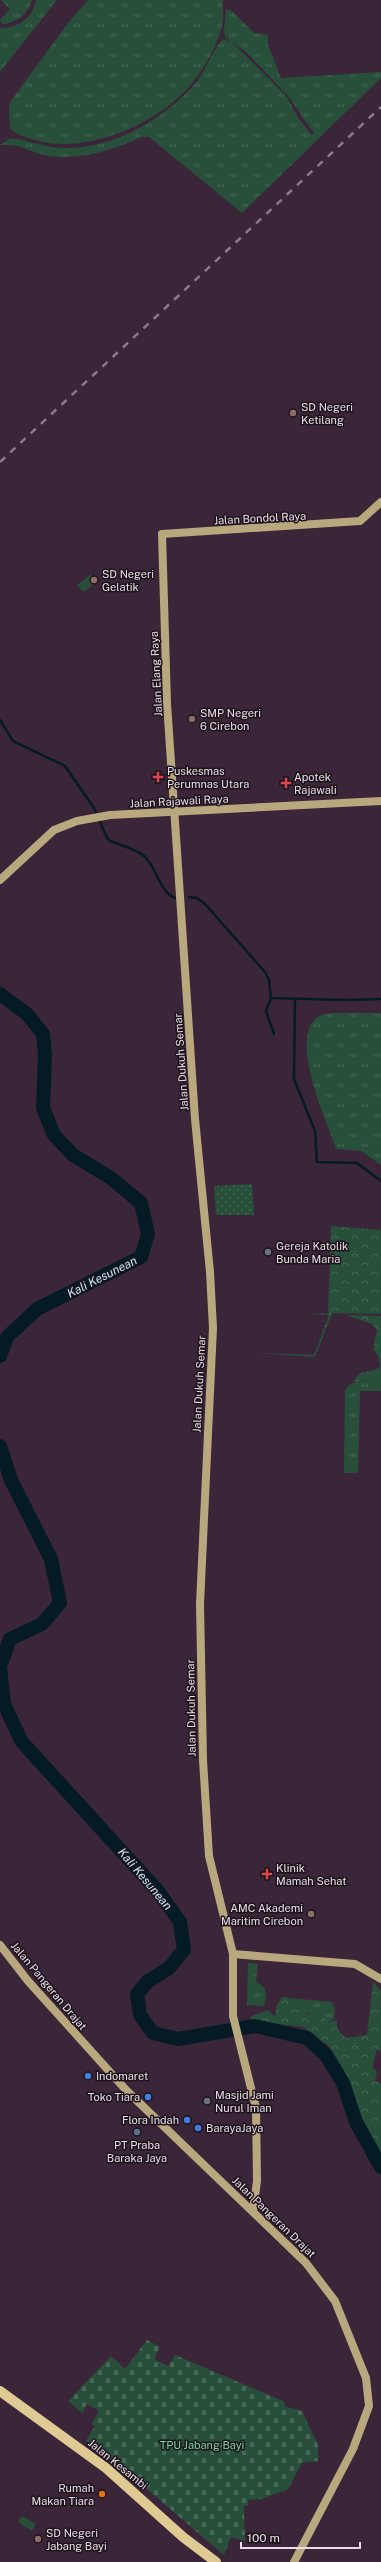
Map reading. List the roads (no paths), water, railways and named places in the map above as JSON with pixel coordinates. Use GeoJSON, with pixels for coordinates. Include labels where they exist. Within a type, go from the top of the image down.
{"type":"FeatureCollection","features":[{"type":"Feature","properties":{"kind":"main road","name":"Jalan Kesambi"},"geometry":{"type":"LineString","coordinates":[[0,2391],[102,2465],[183,2537],[216,2562]]}},
{"type":"Feature","properties":{"kind":"street","name":"Jalan Bondol Raya"},"geometry":{"type":"LineString","coordinates":[[162,534],[360,521],[381,502]]}},
{"type":"Feature","properties":{"kind":"street","name":"Jalan Elang Raya"},"geometry":{"type":"LineString","coordinates":[[162,534],[167,703],[175,813]]}},
{"type":"Feature","properties":{"kind":"street","name":"Jalan Rajawali Raya"},"geometry":{"type":"LineString","coordinates":[[0,880],[54,830],[69,823],[104,816],[381,801]]}},
{"type":"Feature","properties":{"kind":"street","name":"Jalan Dukuh Semar"},"geometry":{"type":"LineString","coordinates":[[175,813],[195,1119],[210,1272],[213,1328],[200,1604],[203,1768],[209,1856],[233,1954],[233,2020],[254,2094],[257,2123],[253,2211]]}},
{"type":"Feature","properties":{"kind":"street","name":"Jalan Pangeran Drajat"},"geometry":{"type":"LineString","coordinates":[[0,1945],[28,1981],[127,2091],[306,2263],[335,2301],[366,2378],[368,2393],[366,2420],[353,2449],[294,2562]]}},
{"type":"Feature","properties":{"kind":"street"},"geometry":{"type":"LineString","coordinates":[[233,1954],[356,1964],[381,1979]]}},
{"type":"Feature","properties":{"kind":"waterway"},"geometry":{"type":"LineString","coordinates":[[0,720],[13,741],[65,766],[94,808],[107,838],[110,841],[133,849],[144,856],[152,866],[165,890],[175,898]]}},
{"type":"Feature","properties":{"kind":"waterway"},"geometry":{"type":"LineString","coordinates":[[189,897],[197,898],[205,904],[265,972],[269,980],[271,998],[345,1000],[381,999]]}},
{"type":"Feature","properties":{"kind":"waterway","name":"Kali Kesunean"},"geometry":{"type":"LineString","coordinates":[[0,994],[27,1014],[43,1034],[45,1055],[43,1108],[54,1135],[73,1155],[111,1178],[141,1203],[148,1234],[141,1257],[37,1309],[7,1337],[0,1356]]}},
{"type":"Feature","properties":{"kind":"waterway"},"geometry":{"type":"LineString","coordinates":[[271,998],[266,1011],[274,1034]]}},
{"type":"Feature","properties":{"kind":"waterway"},"geometry":{"type":"LineString","coordinates":[[295,1000],[294,1079],[315,1131],[317,1162],[357,1163],[381,1181]]}},
{"type":"Feature","properties":{"kind":"waterway","name":"Kali Kesunean"},"geometry":{"type":"LineString","coordinates":[[0,1446],[11,1480],[51,1559],[60,1603],[42,1624],[10,1639],[0,1666]]}},
{"type":"Feature","properties":{"kind":"waterway","name":"Kali Kesunean"},"geometry":{"type":"LineString","coordinates":[[0,1667],[4,1704],[22,1742],[158,1891],[180,1922],[184,1950],[169,1968],[147,1982],[137,1994],[140,2015],[153,2033],[178,2039],[255,2026],[307,2038],[326,2055],[343,2083],[356,2122],[381,2167]]}},
{"type":"Feature","properties":{"kind":"railway"},"geometry":{"type":"LineString","coordinates":[[0,462],[381,107]]}},
{"type":"Feature","properties":{"kind":"place","name":"SD Negeri Ketilang"},"geometry":{"type":"Point","coordinates":[293,413]}},
{"type":"Feature","properties":{"kind":"place","name":"SD Negeri Gelatik"},"geometry":{"type":"Point","coordinates":[94,580]}},
{"type":"Feature","properties":{"kind":"place","name":"SMP Negeri 6 Cirebon"},"geometry":{"type":"Point","coordinates":[192,719]}},
{"type":"Feature","properties":{"kind":"place","name":"Puskesmas Perumnas Utara"},"geometry":{"type":"Point","coordinates":[158,777]}},
{"type":"Feature","properties":{"kind":"place","name":"Apotek Rajawali"},"geometry":{"type":"Point","coordinates":[286,783]}},
{"type":"Feature","properties":{"kind":"place","name":"Gereja Katolik Bunda Maria"},"geometry":{"type":"Point","coordinates":[268,1252]}},
{"type":"Feature","properties":{"kind":"place","name":"Klinik Mamah Sehat"},"geometry":{"type":"Point","coordinates":[267,1874]}},
{"type":"Feature","properties":{"kind":"place","name":"AMC Akademi Maritim Cirebon"},"geometry":{"type":"Point","coordinates":[311,1914]}},
{"type":"Feature","properties":{"kind":"place","name":"Indomaret"},"geometry":{"type":"Point","coordinates":[88,2076]}},
{"type":"Feature","properties":{"kind":"place","name":"Toko Tiara"},"geometry":{"type":"Point","coordinates":[148,2097]}},
{"type":"Feature","properties":{"kind":"place","name":"Masjid Jami Nurul Iman"},"geometry":{"type":"Point","coordinates":[207,2101]}},
{"type":"Feature","properties":{"kind":"place","name":"Flora Indah"},"geometry":{"type":"Point","coordinates":[187,2120]}},
{"type":"Feature","properties":{"kind":"place","name":"BarayaJaya"},"geometry":{"type":"Point","coordinates":[198,2128]}},
{"type":"Feature","properties":{"kind":"place","name":"PT Praba Baraka Jaya"},"geometry":{"type":"Point","coordinates":[137,2132]}},
{"type":"Feature","properties":{"kind":"place","name":"Rumah Makan Tiara"},"geometry":{"type":"Point","coordinates":[102,2494]}},
{"type":"Feature","properties":{"kind":"place","name":"SD Negeri Jabang Bayi"},"geometry":{"type":"Point","coordinates":[38,2539]}},
{"type":"Feature","properties":{"kind":"park label","name":"TPU Jabang Bayi"},"geometry":{"type":"Point","coordinates":[202,2445]}}]}
